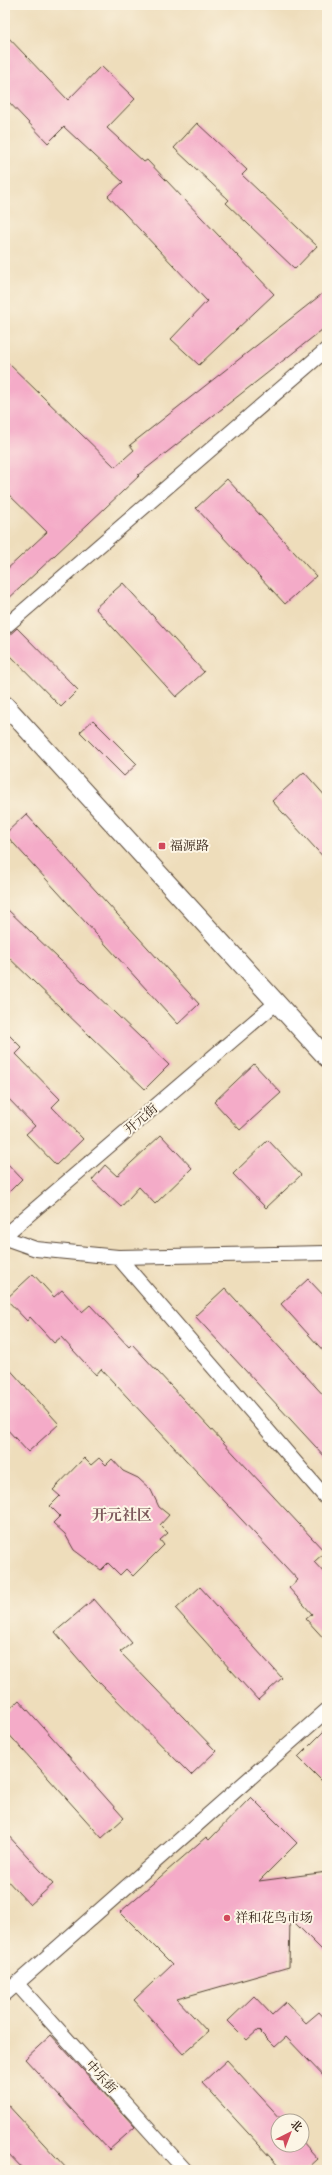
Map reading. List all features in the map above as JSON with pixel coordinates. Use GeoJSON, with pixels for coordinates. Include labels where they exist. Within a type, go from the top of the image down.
{"type":"FeatureCollection","features":[{"type":"Feature","properties":{"kind":"street"},"geometry":{"type":"LineString","coordinates":[[5,627],[327,350]]}},
{"type":"Feature","properties":{"kind":"street"},"geometry":{"type":"LineString","coordinates":[[5,705],[276,1004],[327,1058]]}},
{"type":"Feature","properties":{"kind":"street","name":"开元街"},"geometry":{"type":"LineString","coordinates":[[5,1236],[276,1004]]}},
{"type":"Feature","properties":{"kind":"street"},"geometry":{"type":"LineString","coordinates":[[5,1236],[36,1249],[118,1257],[327,1253]]}},
{"type":"Feature","properties":{"kind":"street"},"geometry":{"type":"LineString","coordinates":[[118,1257],[327,1499]]}},
{"type":"Feature","properties":{"kind":"street"},"geometry":{"type":"LineString","coordinates":[[5,1994],[327,1710]]}},
{"type":"Feature","properties":{"kind":"street","name":"中乐街"},"geometry":{"type":"LineString","coordinates":[[17,1984],[185,2170]]}},
{"type":"Feature","properties":{"kind":"building"},"geometry":{"type":"Polygon","coordinates":[[[5,34],[68,100],[101,66],[135,99],[107,128],[144,162],[147,160],[274,294],[199,365],[171,339],[207,301],[108,196],[123,182],[64,127],[48,143],[5,98],[5,34]]]}},
{"type":"Feature","properties":{"kind":"building"},"geometry":{"type":"Polygon","coordinates":[[[197,123],[247,170],[242,175],[317,246],[295,269],[226,203],[229,200],[174,148],[197,123]]]}},
{"type":"Feature","properties":{"kind":"building"},"geometry":{"type":"Polygon","coordinates":[[[327,290],[327,326],[138,475],[139,476],[5,602],[5,571],[47,532],[5,491],[5,360],[115,467],[134,450],[130,445],[327,290]]]}},
{"type":"Feature","properties":{"kind":"building"},"geometry":{"type":"Polygon","coordinates":[[[227,479],[316,576],[285,604],[196,508],[227,479]]]}},
{"type":"Feature","properties":{"kind":"building"},"geometry":{"type":"Polygon","coordinates":[[[123,583],[204,672],[176,697],[95,608],[123,583]]]}},
{"type":"Feature","properties":{"kind":"building"},"geometry":{"type":"Polygon","coordinates":[[[17,628],[78,690],[61,707],[5,650],[5,639],[17,628]]]}},
{"type":"Feature","properties":{"kind":"building"},"geometry":{"type":"Polygon","coordinates":[[[93,720],[137,764],[124,776],[80,732],[93,720]]]}},
{"type":"Feature","properties":{"kind":"building"},"geometry":{"type":"Polygon","coordinates":[[[304,772],[327,798],[327,861],[272,801],[304,772]]]}},
{"type":"Feature","properties":{"kind":"building"},"geometry":{"type":"Polygon","coordinates":[[[26,814],[199,1004],[178,1024],[5,834],[26,814]]]}},
{"type":"Feature","properties":{"kind":"building"},"geometry":{"type":"Polygon","coordinates":[[[5,907],[169,1065],[145,1089],[5,954],[5,907]]]}},
{"type":"Feature","properties":{"kind":"building"},"geometry":{"type":"Polygon","coordinates":[[[5,1031],[22,1048],[16,1054],[60,1099],[52,1107],[83,1139],[56,1165],[26,1134],[35,1126],[5,1095],[5,1031]]]}},
{"type":"Feature","properties":{"kind":"building"},"geometry":{"type":"Polygon","coordinates":[[[254,1064],[281,1093],[240,1130],[214,1102],[254,1064]]]}},
{"type":"Feature","properties":{"kind":"building"},"geometry":{"type":"Polygon","coordinates":[[[161,1135],[192,1168],[155,1204],[139,1187],[121,1207],[92,1180],[105,1165],[117,1176],[161,1135]]]}},
{"type":"Feature","properties":{"kind":"building"},"geometry":{"type":"Polygon","coordinates":[[[268,1140],[301,1175],[266,1208],[233,1174],[268,1140]]]}},
{"type":"Feature","properties":{"kind":"building"},"geometry":{"type":"Polygon","coordinates":[[[5,1161],[22,1179],[5,1196],[5,1161]]]}},
{"type":"Feature","properties":{"kind":"building"},"geometry":{"type":"Polygon","coordinates":[[[33,1274],[54,1297],[62,1290],[82,1312],[90,1305],[129,1347],[132,1344],[325,1552],[314,1562],[327,1576],[327,1642],[306,1619],[312,1614],[289,1588],[298,1580],[101,1369],[96,1375],[61,1337],[54,1343],[30,1317],[27,1321],[6,1299],[33,1274]]]}},
{"type":"Feature","properties":{"kind":"building"},"geometry":{"type":"Polygon","coordinates":[[[308,1279],[327,1299],[327,1355],[281,1304],[308,1279]]]}},
{"type":"Feature","properties":{"kind":"building"},"geometry":{"type":"Polygon","coordinates":[[[225,1288],[327,1399],[327,1459],[195,1316],[225,1288]]]}},
{"type":"Feature","properties":{"kind":"building"},"geometry":{"type":"Polygon","coordinates":[[[5,1364],[59,1424],[28,1452],[5,1427],[5,1364]]]}},
{"type":"Feature","properties":{"kind":"building"},"geometry":{"type":"Polygon","coordinates":[[[84,1458],[91,1465],[99,1458],[106,1465],[112,1459],[123,1471],[138,1478],[151,1490],[159,1507],[169,1515],[160,1525],[168,1533],[160,1540],[164,1545],[133,1576],[126,1569],[120,1575],[108,1563],[101,1570],[74,1550],[65,1534],[53,1523],[60,1516],[50,1506],[60,1496],[53,1490],[84,1458]]]}},
{"type":"Feature","properties":{"kind":"building"},"geometry":{"type":"Polygon","coordinates":[[[200,1587],[282,1678],[258,1700],[176,1609],[200,1587]]]}},
{"type":"Feature","properties":{"kind":"building"},"geometry":{"type":"Polygon","coordinates":[[[94,1599],[132,1643],[120,1652],[216,1751],[191,1775],[93,1676],[55,1632],[94,1599]]]}},
{"type":"Feature","properties":{"kind":"building"},"geometry":{"type":"Polygon","coordinates":[[[19,1700],[124,1818],[102,1838],[5,1730],[5,1713],[19,1700]]]}},
{"type":"Feature","properties":{"kind":"building"},"geometry":{"type":"Polygon","coordinates":[[[327,1728],[327,1786],[298,1757],[327,1728]]]}},
{"type":"Feature","properties":{"kind":"building","name":"祥和花鸟市场"},"geometry":{"type":"Polygon","coordinates":[[[251,1797],[297,1843],[259,1881],[327,1872],[327,1955],[290,1918],[289,1967],[177,1999],[208,2032],[183,2054],[134,2000],[172,1964],[120,1912],[206,1837],[209,1840],[251,1797]]]}},
{"type":"Feature","properties":{"kind":"building"},"geometry":{"type":"Polygon","coordinates":[[[5,1832],[53,1884],[30,1905],[5,1878],[5,1832]]]}},
{"type":"Feature","properties":{"kind":"building"},"geometry":{"type":"Polygon","coordinates":[[[254,1996],[272,2015],[286,2002],[306,2023],[319,2012],[327,2021],[327,2080],[286,2037],[275,2047],[258,2030],[247,2040],[228,2021],[254,1996]]]}},
{"type":"Feature","properties":{"kind":"building"},"geometry":{"type":"Polygon","coordinates":[[[51,2035],[135,2127],[109,2150],[25,2059],[51,2035]]]}},
{"type":"Feature","properties":{"kind":"building"},"geometry":{"type":"Polygon","coordinates":[[[227,2060],[276,2113],[270,2113],[270,2153],[310,2153],[310,2150],[318,2159],[306,2170],[282,2170],[202,2083],[227,2060]]]}},
{"type":"Feature","properties":{"kind":"building"},"geometry":{"type":"Polygon","coordinates":[[[5,2102],[68,2170],[24,2170],[5,2150],[5,2102]]]}},
{"type":"Feature","properties":{"kind":"place","name":"福源路"},"geometry":{"type":"Point","coordinates":[162,846]}},
{"type":"Feature","properties":{"kind":"place","name":"祥和花鸟市场"},"geometry":{"type":"Point","coordinates":[227,1918]}},
{"type":"Feature","properties":{"kind":"district","name":"开元社区"},"geometry":{"type":"Point","coordinates":[122,1515]}}]}
